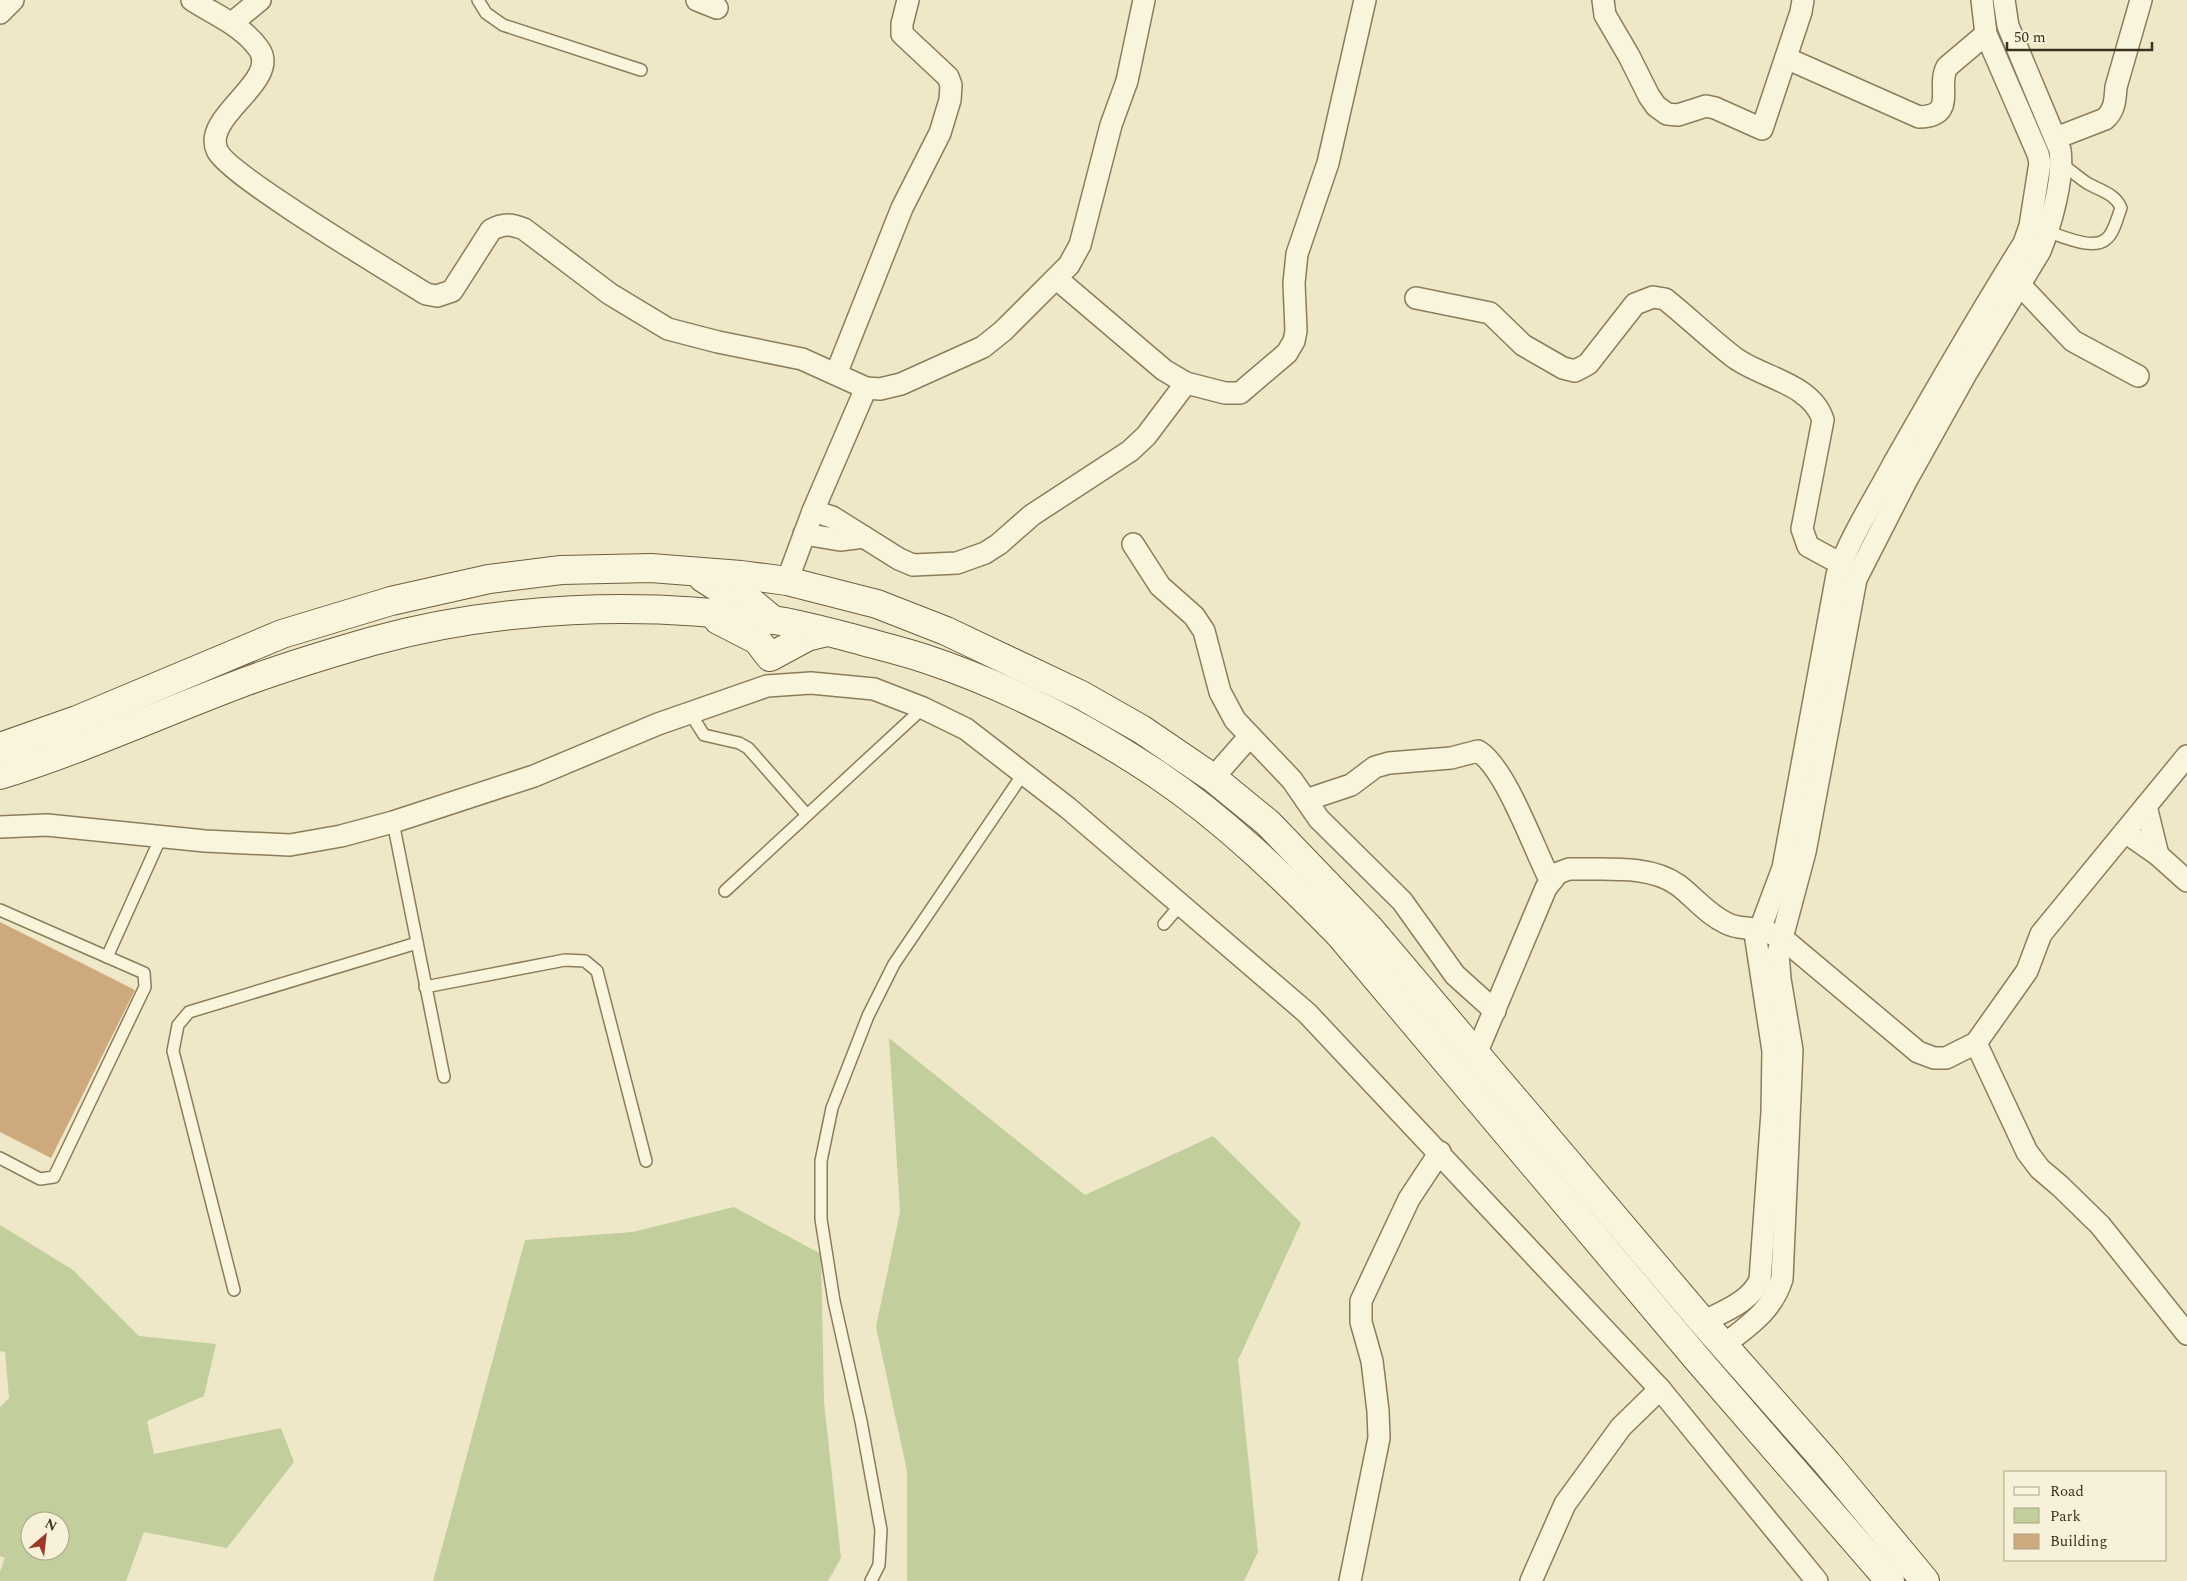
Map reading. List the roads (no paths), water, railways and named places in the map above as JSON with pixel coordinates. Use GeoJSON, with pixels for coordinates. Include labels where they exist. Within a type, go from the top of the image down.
{"type":"FeatureCollection","features":[{"type":"Feature","properties":{"kind":"main road"},"geometry":{"type":"LineString","coordinates":[[0,747],[77,720],[282,634],[391,601],[489,579],[560,570],[652,568],[787,581],[877,604],[946,631],[1081,695],[1140,729],[1212,778],[1268,823],[1304,858],[1370,929],[1704,1322],[1827,1463],[1925,1581]]}},
{"type":"Feature","properties":{"kind":"main road"},"geometry":{"type":"LineString","coordinates":[[694,571],[722,590],[746,597],[773,620]]}},
{"type":"Feature","properties":{"kind":"main road"},"geometry":{"type":"LineString","coordinates":[[0,775],[40,763],[250,680],[393,636],[466,620],[555,611],[635,610],[773,620],[828,632],[921,657],[977,678],[1073,724],[1160,776],[1252,849],[1340,935],[1698,1360],[1890,1581]]}},
{"type":"Feature","properties":{"kind":"main road"},"geometry":{"type":"LineString","coordinates":[[704,614],[757,640],[770,657],[808,637],[828,632]]}},
{"type":"Feature","properties":{"kind":"street"},"geometry":{"type":"LineString","coordinates":[[0,12],[13,0]]}},
{"type":"Feature","properties":{"kind":"street"},"geometry":{"type":"LineString","coordinates":[[192,0],[232,23],[260,49],[263,59],[263,66],[258,76],[219,126],[214,144],[218,153],[250,181],[426,294],[437,296],[452,291],[492,230],[501,225],[510,224],[524,229],[632,309],[668,329],[718,342],[802,359],[866,388],[880,389],[902,384],[983,347],[1004,331],[1069,265],[1080,245],[1111,125],[1128,81],[1144,0]]}},
{"type":"Feature","properties":{"kind":"street"},"geometry":{"type":"LineString","coordinates":[[232,23],[260,0]]}},
{"type":"Feature","properties":{"kind":"street"},"geometry":{"type":"LineString","coordinates":[[697,0],[717,8]]}},
{"type":"Feature","properties":{"kind":"street"},"geometry":{"type":"LineString","coordinates":[[836,374],[902,208],[940,133],[950,100],[951,84],[948,77],[902,34],[902,24],[908,0]]}},
{"type":"Feature","properties":{"kind":"street"},"geometry":{"type":"LineString","coordinates":[[1057,279],[1164,370],[1186,383],[1225,393],[1240,394],[1287,353],[1294,341],[1296,331],[1294,283],[1297,254],[1332,146],[1365,0]]}},
{"type":"Feature","properties":{"kind":"street"},"geometry":{"type":"LineString","coordinates":[[1603,0],[1604,15],[1630,56],[1649,96],[1656,106],[1667,114],[1678,115],[1706,106],[1715,108],[1762,129],[1802,12],[1803,0]]}},
{"type":"Feature","properties":{"kind":"street"},"geometry":{"type":"LineString","coordinates":[[1704,1322],[1748,1297],[1756,1289],[1760,1280],[1772,1112],[1773,1051],[1756,940],[1785,861],[1841,564],[1943,375],[2024,243],[2030,226],[2040,163],[2038,154],[1986,34],[1982,0]]}},
{"type":"Feature","properties":{"kind":"street"},"geometry":{"type":"LineString","coordinates":[[1724,1345],[1766,1310],[1777,1294],[1782,1279],[1792,1050],[1780,980],[1778,953],[1805,852],[1856,579],[1897,499],[1967,372],[2040,251],[2048,232],[2062,164],[2056,138],[2008,26],[2004,0]]}},
{"type":"Feature","properties":{"kind":"street"},"geometry":{"type":"LineString","coordinates":[[2056,138],[2105,119],[2111,114],[2116,100],[2116,87],[2141,0]]}},
{"type":"Feature","properties":{"kind":"street"},"geometry":{"type":"LineString","coordinates":[[1786,58],[1919,117],[1928,117],[1944,103],[1943,74],[1947,67],[1986,34]]}},
{"type":"Feature","properties":{"kind":"street"},"geometry":{"type":"LineString","coordinates":[[2020,285],[2073,341],[2138,376]]}},
{"type":"Feature","properties":{"kind":"street"},"geometry":{"type":"LineString","coordinates":[[1416,298],[1490,313],[1523,345],[1563,368],[1575,371],[1588,364],[1635,304],[1653,297],[1665,299],[1736,358],[1807,396],[1820,408],[1823,420],[1802,529],[1808,546],[1841,564]]}},
{"type":"Feature","properties":{"kind":"street"},"geometry":{"type":"LineString","coordinates":[[813,511],[832,517],[899,559],[913,564],[957,563],[985,553],[999,544],[1032,515],[1130,451],[1146,436],[1186,383]]}},
{"type":"Feature","properties":{"kind":"street"},"geometry":{"type":"LineString","coordinates":[[787,581],[813,511],[866,388]]}},
{"type":"Feature","properties":{"kind":"street"},"geometry":{"type":"LineString","coordinates":[[804,534],[840,540],[864,537]]}},
{"type":"Feature","properties":{"kind":"street"},"geometry":{"type":"LineString","coordinates":[[1133,544],[1160,586],[1194,616],[1204,631],[1220,692],[1235,720],[1292,780],[1319,819],[1402,901],[1455,975],[1495,1011]]}},
{"type":"Feature","properties":{"kind":"street"},"geometry":{"type":"LineString","coordinates":[[767,686],[773,620]]}},
{"type":"Feature","properties":{"kind":"street"},"geometry":{"type":"LineString","coordinates":[[0,827],[47,825],[205,842],[290,845],[341,836],[393,822],[534,776],[690,713],[767,686],[811,683],[874,689],[923,708],[966,730],[1068,808],[1182,903],[1308,1013],[1660,1389],[1817,1581]]}},
{"type":"Feature","properties":{"kind":"street"},"geometry":{"type":"LineString","coordinates":[[1212,778],[1250,736]]}},
{"type":"Feature","properties":{"kind":"street"},"geometry":{"type":"LineString","coordinates":[[1306,800],[1351,785],[1376,768],[1389,763],[1451,758],[1478,751],[1486,755],[1497,772],[1550,880]]}},
{"type":"Feature","properties":{"kind":"street"},"geometry":{"type":"LineString","coordinates":[[1476,1054],[1550,880],[1558,872],[1569,869],[1646,872],[1677,884],[1706,910],[1724,922],[1737,928],[1759,929],[1781,938],[1918,1052],[1934,1058],[1946,1058],[1976,1043],[2027,971],[2042,934],[2187,756]]}},
{"type":"Feature","properties":{"kind":"street"},"geometry":{"type":"LineString","coordinates":[[2146,806],[2158,855]]}},
{"type":"Feature","properties":{"kind":"street"},"geometry":{"type":"LineString","coordinates":[[2125,832],[2158,855],[2187,880]]}},
{"type":"Feature","properties":{"kind":"street"},"geometry":{"type":"LineString","coordinates":[[1976,1043],[2027,1152],[2040,1169],[2100,1225],[2186,1329]]}},
{"type":"Feature","properties":{"kind":"street"},"geometry":{"type":"LineString","coordinates":[[1350,1581],[1376,1462],[1379,1438],[1372,1361],[1361,1322],[1361,1301],[1409,1199],[1440,1152]]}},
{"type":"Feature","properties":{"kind":"street"},"geometry":{"type":"LineString","coordinates":[[1531,1581],[1565,1504],[1621,1427],[1660,1389]]}},
{"type":"Feature","properties":{"kind":"lane"},"geometry":{"type":"LineString","coordinates":[[478,0],[486,13],[503,25],[641,70]]}},
{"type":"Feature","properties":{"kind":"lane"},"geometry":{"type":"LineString","coordinates":[[2048,232],[2084,242],[2098,243],[2106,239],[2112,231],[2121,208],[2119,202],[2110,195],[2087,182],[2062,164]]}},
{"type":"Feature","properties":{"kind":"lane"},"geometry":{"type":"LineString","coordinates":[[725,891],[923,708]]}},
{"type":"Feature","properties":{"kind":"lane"},"geometry":{"type":"LineString","coordinates":[[690,713],[704,735],[739,743],[748,748],[807,815]]}},
{"type":"Feature","properties":{"kind":"lane"},"geometry":{"type":"LineString","coordinates":[[871,1581],[879,1565],[882,1530],[861,1421],[834,1301],[820,1219],[821,1161],[832,1108],[868,1016],[894,964],[1023,774]]}},
{"type":"Feature","properties":{"kind":"lane"},"geometry":{"type":"LineString","coordinates":[[393,822],[444,1077]]}},
{"type":"Feature","properties":{"kind":"lane"},"geometry":{"type":"LineString","coordinates":[[107,957],[161,837]]}},
{"type":"Feature","properties":{"kind":"lane"},"geometry":{"type":"LineString","coordinates":[[1164,924],[1182,903]]}},
{"type":"Feature","properties":{"kind":"lane"},"geometry":{"type":"LineString","coordinates":[[0,910],[144,974],[146,987],[54,1176],[40,1179],[0,1158]]}},
{"type":"Feature","properties":{"kind":"lane"},"geometry":{"type":"LineString","coordinates":[[234,1290],[173,1051],[178,1025],[189,1012],[417,943]]}},
{"type":"Feature","properties":{"kind":"lane"},"geometry":{"type":"LineString","coordinates":[[426,986],[565,960],[584,961],[597,970],[646,1161]]}}]}
